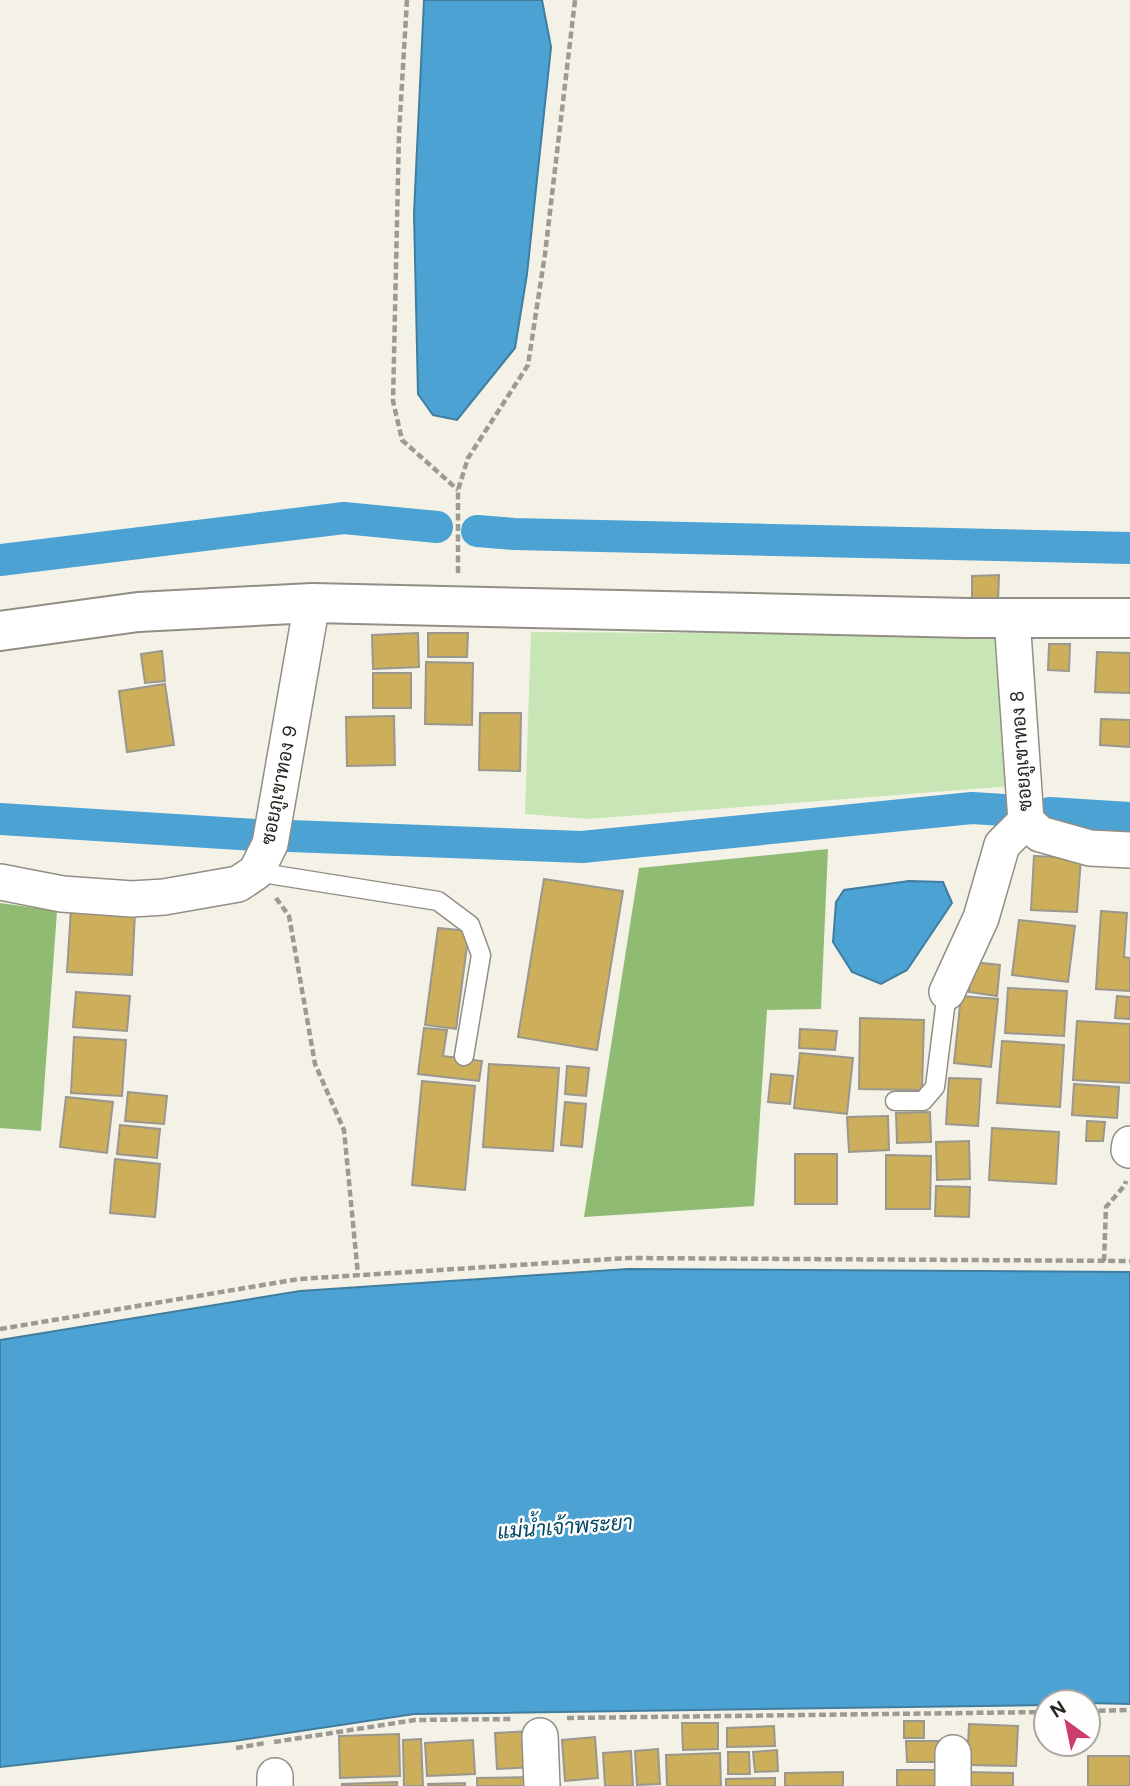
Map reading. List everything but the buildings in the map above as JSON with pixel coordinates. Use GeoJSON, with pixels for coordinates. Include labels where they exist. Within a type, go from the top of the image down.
{"type":"FeatureCollection","features":[{"type":"Feature","properties":{"kind":"street"},"geometry":{"type":"LineString","coordinates":[[0,631],[138,612],[312,603],[968,618],[1130,618]]}},
{"type":"Feature","properties":{"kind":"street","name":"ซอยภูเขาทอง 9"},"geometry":{"type":"LineString","coordinates":[[256,873],[270,844],[312,603]]}},
{"type":"Feature","properties":{"kind":"street","name":"ซอยภูเขาทอง 8"},"geometry":{"type":"LineString","coordinates":[[947,992],[981,918],[1003,845],[1026,821],[1012,618]]}},
{"type":"Feature","properties":{"kind":"street"},"geometry":{"type":"LineString","coordinates":[[1026,821],[1040,834],[1090,848],[1130,850]]}},
{"type":"Feature","properties":{"kind":"street"},"geometry":{"type":"LineString","coordinates":[[0,882],[62,894],[132,900],[238,884],[256,873]]}},
{"type":"Feature","properties":{"kind":"street"},"geometry":{"type":"LineString","coordinates":[[542,1786],[544,1725]]}},
{"type":"Feature","properties":{"kind":"lane"},"geometry":{"type":"LineString","coordinates":[[256,873],[439,901],[470,925],[481,955],[464,1056]]}},
{"type":"Feature","properties":{"kind":"lane"},"geometry":{"type":"LineString","coordinates":[[895,1101],[923,1101],[935,1087],[947,992]]}},
{"type":"Feature","properties":{"kind":"path"},"geometry":{"type":"LineString","coordinates":[[407,0],[399,133],[393,401],[402,440],[458,490]]}},
{"type":"Feature","properties":{"kind":"path"},"geometry":{"type":"LineString","coordinates":[[458,605],[458,490],[468,458],[528,365],[545,254],[575,0]]}},
{"type":"Feature","properties":{"kind":"path"},"geometry":{"type":"LineString","coordinates":[[256,873],[289,916],[315,1064],[344,1130],[358,1276]]}},
{"type":"Feature","properties":{"kind":"path"},"geometry":{"type":"LineString","coordinates":[[1104,1261],[1107,1206],[1125,1185],[1130,1147]]}},
{"type":"Feature","properties":{"kind":"path"},"geometry":{"type":"LineString","coordinates":[[0,1329],[299,1279],[628,1258],[1130,1261]]}},
{"type":"Feature","properties":{"kind":"path"},"geometry":{"type":"LineString","coordinates":[[1102,1711],[1130,1710]]}},
{"type":"Feature","properties":{"kind":"path"},"geometry":{"type":"LineString","coordinates":[[236,1748],[415,1720],[544,1725],[1032,1712]]}},
{"type":"Feature","properties":{"kind":"green space"},"geometry":{"type":"Polygon","coordinates":[[[531,632],[998,635],[1011,786],[588,819],[525,814],[531,632]]]}},
{"type":"Feature","properties":{"kind":"green space"},"geometry":{"type":"Polygon","coordinates":[[[828,849],[821,1009],[767,1010],[754,1206],[584,1217],[639,868],[828,849]]]}},
{"type":"Feature","properties":{"kind":"green space"},"geometry":{"type":"Polygon","coordinates":[[[0,903],[57,911],[41,1131],[0,1128],[0,903]]]}},
{"type":"Feature","properties":{"kind":"water"},"geometry":{"type":"Polygon","coordinates":[[[424,0],[542,0],[551,47],[527,274],[515,348],[457,420],[433,415],[418,394],[414,213],[424,0]]]}},
{"type":"Feature","properties":{"kind":"water"},"geometry":{"type":"Polygon","coordinates":[[[909,881],[943,882],[952,903],[907,970],[881,984],[852,972],[833,942],[836,902],[844,890],[909,881]]]}},
{"type":"Feature","properties":{"kind":"water","name":"แม่น้ำเจ้าพระยา"},"geometry":{"type":"Polygon","coordinates":[[[628,1269],[1130,1272],[1130,1704],[1102,1703],[1102,1688],[1032,1688],[1032,1705],[414,1714],[234,1741],[0,1767],[0,1340],[300,1291],[628,1269]]]}},
{"type":"Feature","properties":{"kind":"waterway"},"geometry":{"type":"LineString","coordinates":[[0,560],[344,518],[437,527]]}},
{"type":"Feature","properties":{"kind":"waterway"},"geometry":{"type":"LineString","coordinates":[[477,531],[1130,548]]}},
{"type":"Feature","properties":{"kind":"waterway"},"geometry":{"type":"LineString","coordinates":[[290,836],[582,847],[972,808],[1004,810]]}},
{"type":"Feature","properties":{"kind":"waterway"},"geometry":{"type":"LineString","coordinates":[[1050,813],[1130,818]]}},
{"type":"Feature","properties":{"kind":"waterway"},"geometry":{"type":"LineString","coordinates":[[0,819],[255,835]]}}]}
